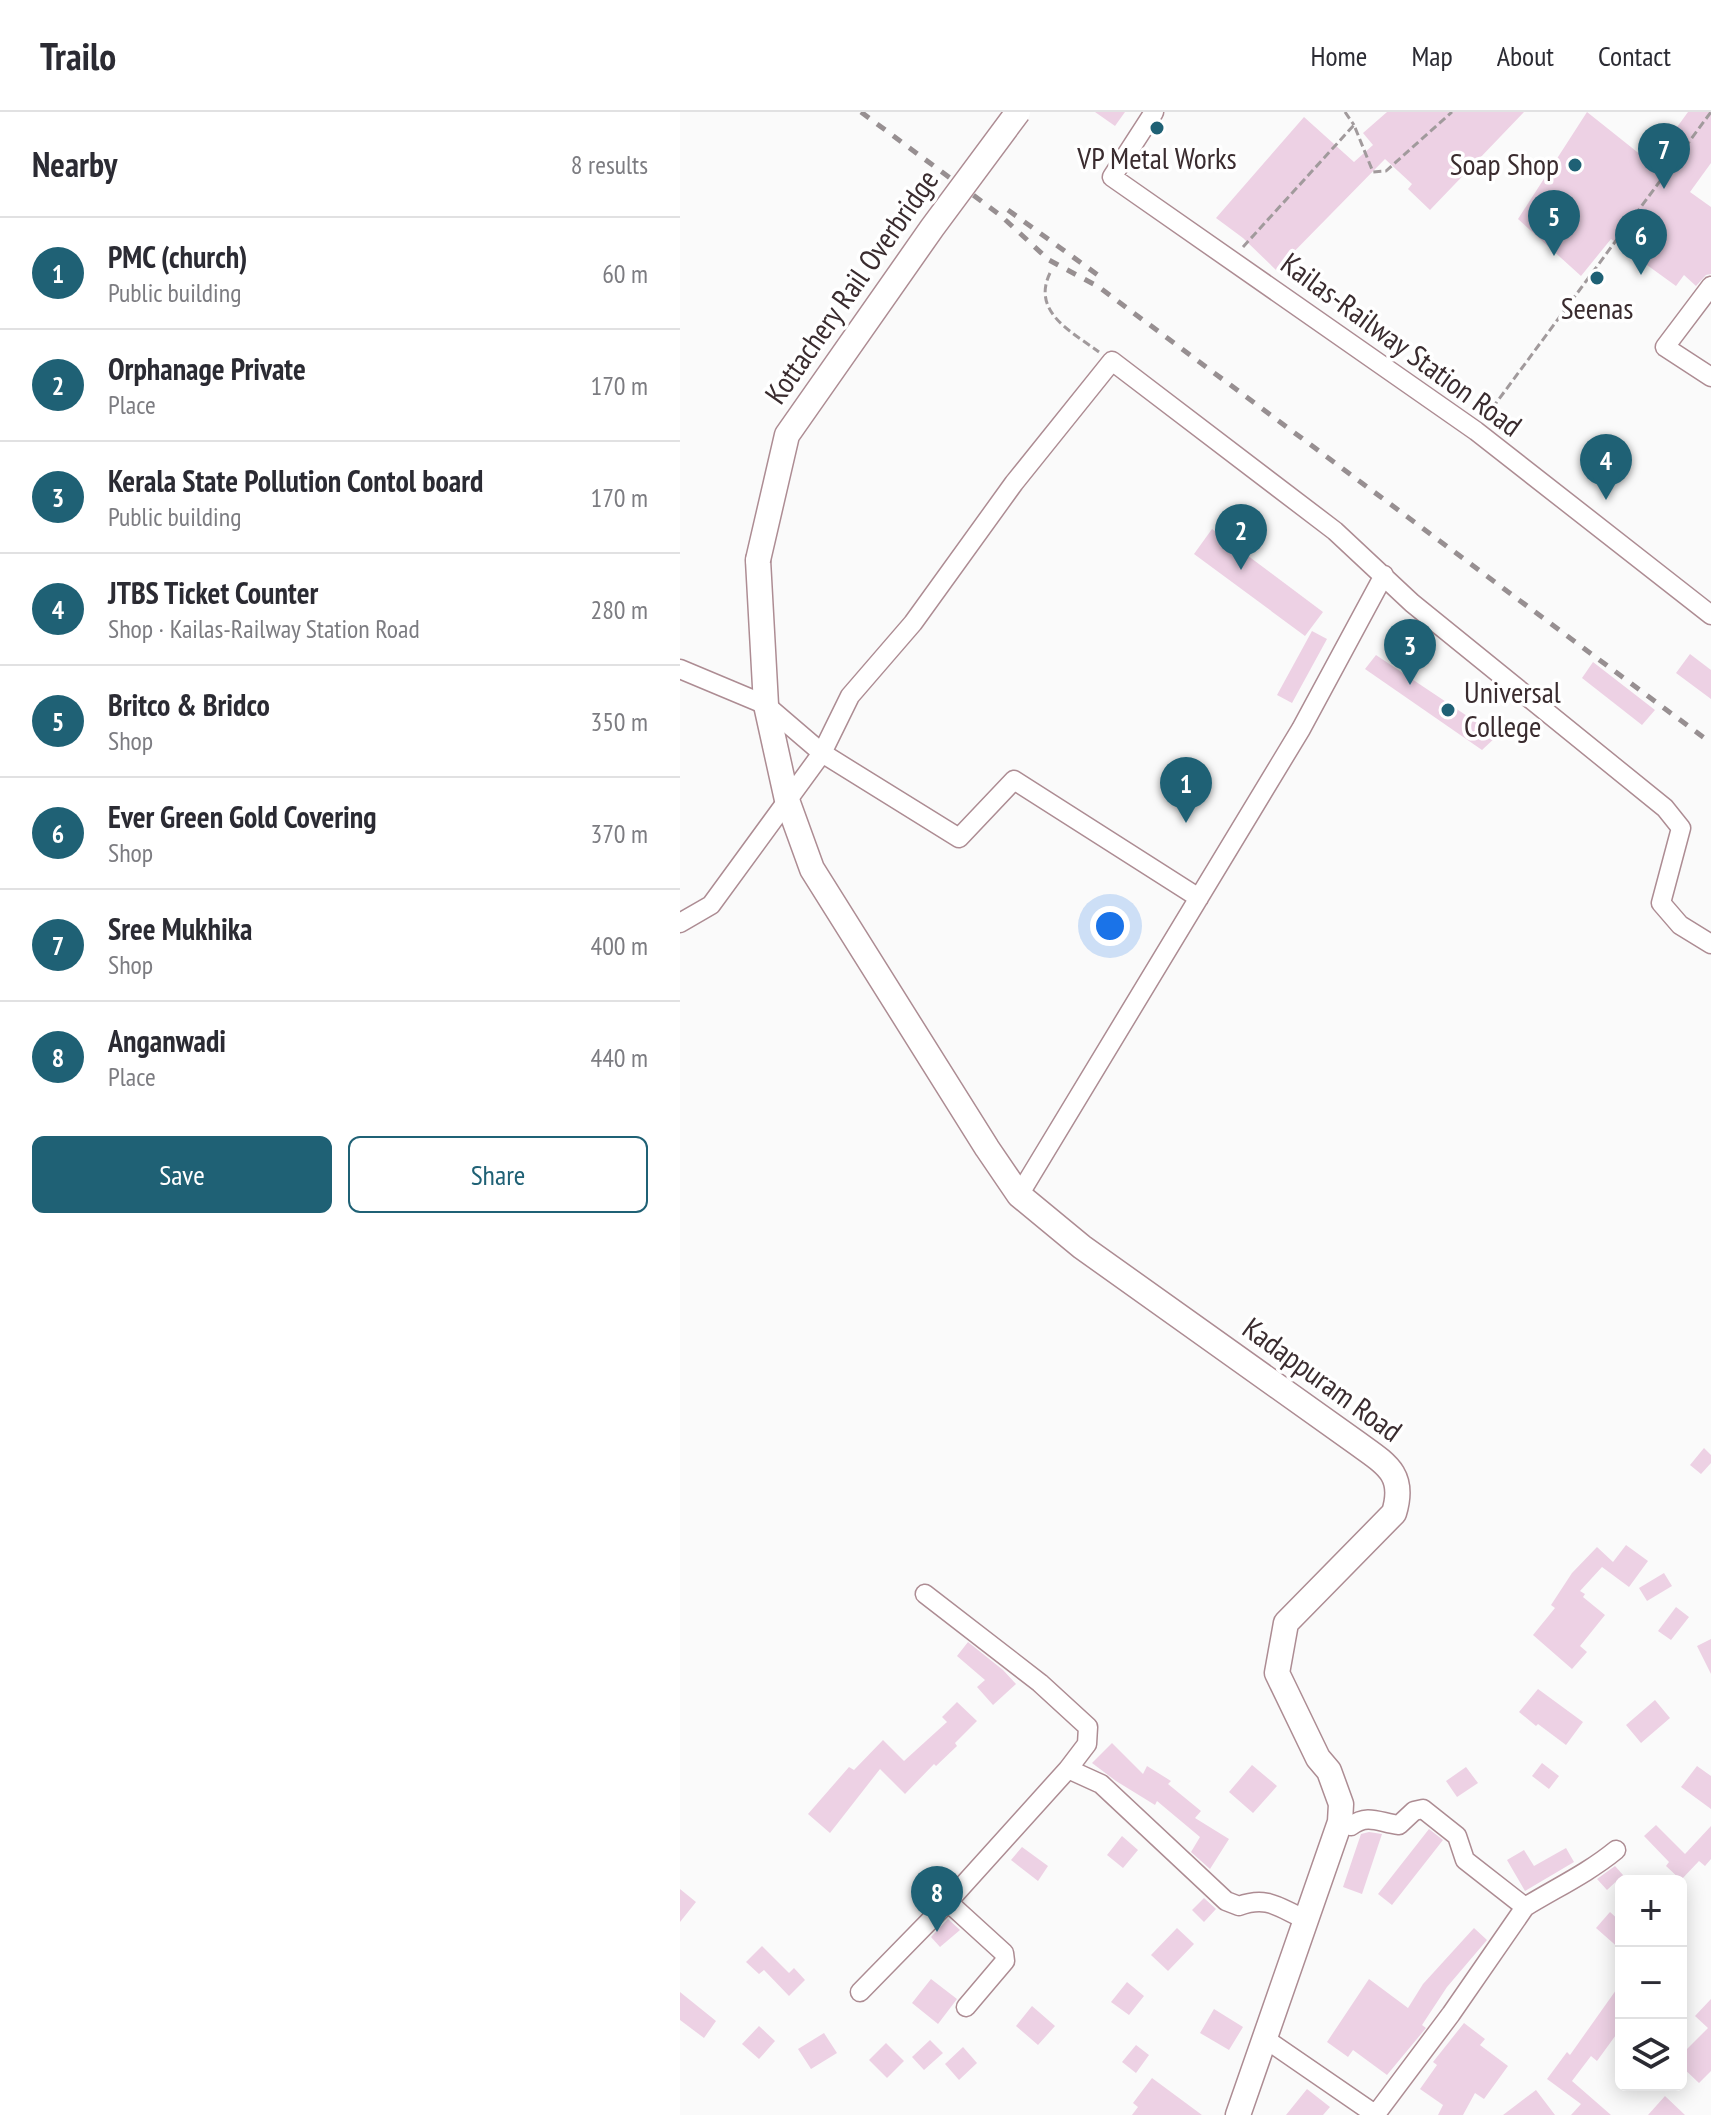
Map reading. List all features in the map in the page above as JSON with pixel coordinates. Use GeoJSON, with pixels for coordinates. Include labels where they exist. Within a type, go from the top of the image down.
{"type":"FeatureCollection","features":[{"type":"Feature","properties":{"kind":"main road","name":"Kottachery Rail Overbridge"},"geometry":{"type":"LineString","coordinates":[[1018,112],[932,228],[787,435],[758,560],[766,705],[787,800],[812,869],[919,1042],[1019,1195]]}},
{"type":"Feature","properties":{"kind":"main road","name":"Kadappuram Road"},"geometry":{"type":"LineString","coordinates":[[1019,1195],[1082,1247],[1357,1443],[1395,1474],[1399,1496],[1394,1513],[1286,1623],[1277,1673],[1311,1744],[1329,1771],[1341,1804],[1340,1822],[1238,2115]]}},
{"type":"Feature","properties":{"kind":"street","name":"Kailas-Railway Station Road"},"geometry":{"type":"LineString","coordinates":[[1154,112],[1112,177],[1476,431],[1711,615]]}},
{"type":"Feature","properties":{"kind":"street"},"geometry":{"type":"LineString","coordinates":[[1711,286],[1665,347],[1711,377]]}},
{"type":"Feature","properties":{"kind":"street"},"geometry":{"type":"LineString","coordinates":[[680,923],[711,905],[822,753],[850,696],[913,623],[1014,483],[1112,361],[1335,531],[1412,603],[1665,808],[1681,828],[1661,903],[1680,925],[1711,944]]}},
{"type":"Feature","properties":{"kind":"street"},"geometry":{"type":"LineString","coordinates":[[1019,1195],[1301,729],[1384,575]]}},
{"type":"Feature","properties":{"kind":"street"},"geometry":{"type":"LineString","coordinates":[[680,669],[766,705],[822,753],[959,838],[1014,780],[1199,898]]}},
{"type":"Feature","properties":{"kind":"street"},"geometry":{"type":"LineString","coordinates":[[860,1992],[948,1902],[1087,1744],[1088,1727],[1040,1683],[925,1594]]}},
{"type":"Feature","properties":{"kind":"street"},"geometry":{"type":"LineString","coordinates":[[1068,1769],[1101,1784],[1226,1901],[1239,1906],[1253,1901],[1267,1901],[1307,1920]]}},
{"type":"Feature","properties":{"kind":"street"},"geometry":{"type":"LineString","coordinates":[[1340,1822],[1351,1826],[1361,1818],[1369,1817],[1399,1825],[1414,1811],[1423,1809],[1457,1836],[1465,1860],[1525,1907]]}},
{"type":"Feature","properties":{"kind":"street"},"geometry":{"type":"LineString","coordinates":[[1264,2038],[1376,2115],[1525,1907],[1588,1872],[1616,1850]]}},
{"type":"Feature","properties":{"kind":"street"},"geometry":{"type":"LineString","coordinates":[[948,1902],[1004,1953],[1005,1961],[966,2007]]}},
{"type":"Feature","properties":{"kind":"path"},"geometry":{"type":"LineString","coordinates":[[1345,112],[1354,125],[1373,172],[1386,171],[1452,112]]}},
{"type":"Feature","properties":{"kind":"path"},"geometry":{"type":"LineString","coordinates":[[1476,431],[1711,112]]}},
{"type":"Feature","properties":{"kind":"path"},"geometry":{"type":"LineString","coordinates":[[1232,259],[1354,125]]}},
{"type":"Feature","properties":{"kind":"path"},"geometry":{"type":"LineString","coordinates":[[1050,273],[1044,284],[1047,308],[1062,325],[1112,361]]}},
{"type":"Feature","properties":{"kind":"building"},"geometry":{"type":"Polygon","coordinates":[[[1095,112],[1125,112],[1115,126],[1095,112]]]}},
{"type":"Feature","properties":{"kind":"building"},"geometry":{"type":"Polygon","coordinates":[[[1387,112],[1524,112],[1430,210],[1408,189],[1412,184],[1385,159],[1276,270],[1243,238],[1216,218],[1304,117],[1354,162],[1373,145],[1363,133],[1387,112]]]}},
{"type":"Feature","properties":{"kind":"building"},"geometry":{"type":"Polygon","coordinates":[[[1587,112],[1651,163],[1688,112],[1711,112],[1711,163],[1690,192],[1711,207],[1711,274],[1696,286],[1684,275],[1676,286],[1611,239],[1581,276],[1518,219],[1587,112]]]}},
{"type":"Feature","properties":{"kind":"building"},"geometry":{"type":"Polygon","coordinates":[[[1212,529],[1323,612],[1305,636],[1194,554],[1212,529]]]}},
{"type":"Feature","properties":{"kind":"building"},"geometry":{"type":"Polygon","coordinates":[[[1312,631],[1327,639],[1292,703],[1277,695],[1312,631]]]}},
{"type":"Feature","properties":{"kind":"building"},"geometry":{"type":"Polygon","coordinates":[[[1690,654],[1711,670],[1711,699],[1676,673],[1690,654]]]}},
{"type":"Feature","properties":{"kind":"building"},"geometry":{"type":"Polygon","coordinates":[[[1376,655],[1497,736],[1482,750],[1365,669],[1376,655]]]}},
{"type":"Feature","properties":{"kind":"building"},"geometry":{"type":"Polygon","coordinates":[[[1593,662],[1655,710],[1642,725],[1582,678],[1593,662]]]}},
{"type":"Feature","properties":{"kind":"building"},"geometry":{"type":"Polygon","coordinates":[[[1704,1448],[1711,1455],[1711,1463],[1701,1474],[1690,1465],[1704,1448]]]}},
{"type":"Feature","properties":{"kind":"building"},"geometry":{"type":"Polygon","coordinates":[[[1626,1545],[1648,1561],[1629,1587],[1602,1567],[1580,1591],[1605,1615],[1580,1646],[1587,1652],[1572,1669],[1533,1635],[1555,1608],[1551,1605],[1572,1573],[1597,1547],[1613,1562],[1626,1545]]]}},
{"type":"Feature","properties":{"kind":"building"},"geometry":{"type":"Polygon","coordinates":[[[1664,1573],[1672,1586],[1647,1601],[1639,1588],[1664,1573]]]}},
{"type":"Feature","properties":{"kind":"building"},"geometry":{"type":"Polygon","coordinates":[[[1676,1607],[1689,1617],[1671,1640],[1658,1631],[1676,1607]]]}},
{"type":"Feature","properties":{"kind":"building"},"geometry":{"type":"Polygon","coordinates":[[[1711,1639],[1711,1674],[1697,1646],[1711,1639]]]}},
{"type":"Feature","properties":{"kind":"building"},"geometry":{"type":"Polygon","coordinates":[[[968,1642],[1016,1684],[993,1705],[977,1687],[985,1680],[957,1656],[968,1642]]]}},
{"type":"Feature","properties":{"kind":"building"},"geometry":{"type":"Polygon","coordinates":[[[1538,1689],[1583,1722],[1566,1745],[1519,1712],[1538,1689]]]}},
{"type":"Feature","properties":{"kind":"building"},"geometry":{"type":"Polygon","coordinates":[[[1655,1700],[1670,1718],[1641,1743],[1626,1725],[1655,1700]]]}},
{"type":"Feature","properties":{"kind":"building"},"geometry":{"type":"Polygon","coordinates":[[[957,1702],[977,1721],[955,1743],[957,1746],[905,1794],[880,1769],[830,1833],[808,1814],[849,1767],[854,1770],[883,1740],[904,1761],[947,1722],[942,1717],[957,1702]]]}},
{"type":"Feature","properties":{"kind":"building"},"geometry":{"type":"Polygon","coordinates":[[[1112,1743],[1143,1774],[1147,1766],[1171,1781],[1168,1784],[1201,1811],[1195,1818],[1229,1839],[1210,1869],[1191,1852],[1200,1837],[1157,1801],[1155,1805],[1092,1763],[1112,1743]]]}},
{"type":"Feature","properties":{"kind":"building"},"geometry":{"type":"Polygon","coordinates":[[[1542,1763],[1559,1776],[1549,1789],[1532,1776],[1542,1763]]]}},
{"type":"Feature","properties":{"kind":"building"},"geometry":{"type":"Polygon","coordinates":[[[1252,1765],[1277,1786],[1253,1813],[1229,1792],[1252,1765]]]}},
{"type":"Feature","properties":{"kind":"building"},"geometry":{"type":"Polygon","coordinates":[[[1697,1766],[1711,1776],[1711,1809],[1681,1787],[1697,1766]]]}},
{"type":"Feature","properties":{"kind":"building"},"geometry":{"type":"Polygon","coordinates":[[[1466,1767],[1478,1783],[1457,1797],[1446,1781],[1466,1767]]]}},
{"type":"Feature","properties":{"kind":"building"},"geometry":{"type":"Polygon","coordinates":[[[1656,1825],[1685,1854],[1711,1826],[1711,1859],[1705,1866],[1699,1861],[1686,1875],[1676,1875],[1666,1866],[1669,1862],[1644,1836],[1656,1825]]]}},
{"type":"Feature","properties":{"kind":"building"},"geometry":{"type":"Polygon","coordinates":[[[1429,1829],[1443,1840],[1392,1905],[1378,1894],[1429,1829]]]}},
{"type":"Feature","properties":{"kind":"building"},"geometry":{"type":"Polygon","coordinates":[[[1361,1834],[1382,1834],[1362,1894],[1343,1887],[1361,1834]]]}},
{"type":"Feature","properties":{"kind":"building"},"geometry":{"type":"Polygon","coordinates":[[[1122,1836],[1138,1850],[1123,1868],[1107,1855],[1122,1836]]]}},
{"type":"Feature","properties":{"kind":"building"},"geometry":{"type":"Polygon","coordinates":[[[1022,1847],[1048,1866],[1038,1881],[1011,1860],[1022,1847]]]}},
{"type":"Feature","properties":{"kind":"building"},"geometry":{"type":"Polygon","coordinates":[[[1566,1848],[1574,1862],[1525,1891],[1507,1860],[1524,1850],[1534,1866],[1566,1848]]]}},
{"type":"Feature","properties":{"kind":"building"},"geometry":{"type":"Polygon","coordinates":[[[1615,1866],[1623,1875],[1615,1875],[1615,1882],[1607,1890],[1597,1879],[1615,1866]]]}},
{"type":"Feature","properties":{"kind":"building"},"geometry":{"type":"Polygon","coordinates":[[[680,1889],[696,1902],[680,1922],[680,1889]]]}},
{"type":"Feature","properties":{"kind":"building"},"geometry":{"type":"Polygon","coordinates":[[[1204,1898],[1216,1909],[1204,1922],[1192,1910],[1204,1898]]]}},
{"type":"Feature","properties":{"kind":"building"},"geometry":{"type":"Polygon","coordinates":[[[1610,1912],[1615,1917],[1615,1945],[1596,1928],[1610,1912]]]}},
{"type":"Feature","properties":{"kind":"building"},"geometry":{"type":"Polygon","coordinates":[[[948,1919],[960,1930],[940,1947],[931,1937],[948,1919]]]}},
{"type":"Feature","properties":{"kind":"building"},"geometry":{"type":"Polygon","coordinates":[[[1177,1928],[1194,1944],[1168,1971],[1151,1955],[1177,1928]]]}},
{"type":"Feature","properties":{"kind":"building"},"geometry":{"type":"Polygon","coordinates":[[[1474,1928],[1487,1940],[1447,1987],[1422,2025],[1426,2028],[1387,2075],[1353,2050],[1348,2057],[1327,2042],[1369,1979],[1408,2008],[1423,1984],[1474,1928]]]}},
{"type":"Feature","properties":{"kind":"building"},"geometry":{"type":"Polygon","coordinates":[[[762,1946],[789,1973],[794,1968],[805,1980],[789,1996],[764,1970],[759,1974],[746,1962],[762,1946]]]}},
{"type":"Feature","properties":{"kind":"building"},"geometry":{"type":"Polygon","coordinates":[[[931,1979],[957,1999],[938,2024],[912,2003],[931,1979]]]}},
{"type":"Feature","properties":{"kind":"building"},"geometry":{"type":"Polygon","coordinates":[[[1127,1982],[1144,1996],[1129,2015],[1111,2002],[1127,1982]]]}},
{"type":"Feature","properties":{"kind":"building"},"geometry":{"type":"Polygon","coordinates":[[[1615,1991],[1615,2036],[1597,2061],[1591,2056],[1572,2081],[1611,2115],[1571,2115],[1581,2104],[1547,2079],[1567,2052],[1570,2055],[1615,1991]]]}},
{"type":"Feature","properties":{"kind":"building"},"geometry":{"type":"Polygon","coordinates":[[[680,1992],[716,2021],[704,2038],[680,2020],[680,1992]]]}},
{"type":"Feature","properties":{"kind":"building"},"geometry":{"type":"Polygon","coordinates":[[[1711,1999],[1711,2071],[1699,2083],[1687,2072],[1687,2049],[1708,2028],[1695,2016],[1711,1999]]]}},
{"type":"Feature","properties":{"kind":"building"},"geometry":{"type":"Polygon","coordinates":[[[1032,2006],[1055,2026],[1038,2045],[1016,2026],[1032,2006]]]}},
{"type":"Feature","properties":{"kind":"building"},"geometry":{"type":"Polygon","coordinates":[[[1214,2009],[1243,2027],[1229,2050],[1200,2033],[1214,2009]]]}},
{"type":"Feature","properties":{"kind":"building"},"geometry":{"type":"Polygon","coordinates":[[[1464,2023],[1485,2039],[1480,2045],[1508,2066],[1484,2099],[1475,2093],[1463,2115],[1438,2115],[1443,2105],[1420,2089],[1437,2065],[1433,2062],[1464,2023]]]}},
{"type":"Feature","properties":{"kind":"building"},"geometry":{"type":"Polygon","coordinates":[[[759,2026],[775,2041],[759,2059],[742,2044],[759,2026]]]}},
{"type":"Feature","properties":{"kind":"building"},"geometry":{"type":"Polygon","coordinates":[[[824,2033],[837,2053],[811,2069],[798,2049],[824,2033]]]}},
{"type":"Feature","properties":{"kind":"building"},"geometry":{"type":"Polygon","coordinates":[[[930,2040],[943,2053],[924,2070],[912,2057],[930,2040]]]}},
{"type":"Feature","properties":{"kind":"building"},"geometry":{"type":"Polygon","coordinates":[[[886,2043],[904,2061],[887,2078],[869,2060],[886,2043]]]}},
{"type":"Feature","properties":{"kind":"building"},"geometry":{"type":"Polygon","coordinates":[[[1136,2045],[1149,2055],[1136,2073],[1122,2062],[1136,2045]]]}},
{"type":"Feature","properties":{"kind":"building"},"geometry":{"type":"Polygon","coordinates":[[[963,2047],[977,2063],[959,2080],[945,2064],[963,2047]]]}},
{"type":"Feature","properties":{"kind":"building"},"geometry":{"type":"Polygon","coordinates":[[[1152,2078],[1202,2115],[1132,2115],[1138,2107],[1133,2103],[1152,2078]]]}},
{"type":"Feature","properties":{"kind":"building"},"geometry":{"type":"Polygon","coordinates":[[[1307,2089],[1330,2107],[1323,2115],[1286,2115],[1307,2089]]]}},
{"type":"Feature","properties":{"kind":"building"},"geometry":{"type":"Polygon","coordinates":[[[1536,2090],[1555,2115],[1503,2115],[1536,2090]]]}},
{"type":"Feature","properties":{"kind":"building"},"geometry":{"type":"Polygon","coordinates":[[[1665,2096],[1685,2115],[1648,2115],[1665,2096]]]}},
{"type":"Feature","properties":{"kind":"railway"},"geometry":{"type":"LineString","coordinates":[[861,112],[1000,215],[1049,260],[1099,287],[1711,743]]}},
{"type":"Feature","properties":{"kind":"railway"},"geometry":{"type":"LineString","coordinates":[[1008,210],[1102,278]]}},
{"type":"Feature","properties":{"kind":"place","name":"VP Metal Works"},"geometry":{"type":"Point","coordinates":[1157,128]}},
{"type":"Feature","properties":{"kind":"place","name":"Soap Shop"},"geometry":{"type":"Point","coordinates":[1575,165]}},
{"type":"Feature","properties":{"kind":"place","name":"Sree Mukhika"},"geometry":{"type":"Point","coordinates":[1664,189]}},
{"type":"Feature","properties":{"kind":"place","name":"Britco & Bridco"},"geometry":{"type":"Point","coordinates":[1554,256]}},
{"type":"Feature","properties":{"kind":"place","name":"Ever Green Gold Covering"},"geometry":{"type":"Point","coordinates":[1641,275]}},
{"type":"Feature","properties":{"kind":"place","name":"Seenas"},"geometry":{"type":"Point","coordinates":[1597,278]}},
{"type":"Feature","properties":{"kind":"place","name":"JTBS Ticket Counter"},"geometry":{"type":"Point","coordinates":[1606,500]}},
{"type":"Feature","properties":{"kind":"place","name":"Orphanage Private"},"geometry":{"type":"Point","coordinates":[1241,570]}},
{"type":"Feature","properties":{"kind":"place","name":"Kerala State Pollution Contol board"},"geometry":{"type":"Point","coordinates":[1410,685]}},
{"type":"Feature","properties":{"kind":"place","name":"Universal College"},"geometry":{"type":"Point","coordinates":[1448,710]}},
{"type":"Feature","properties":{"kind":"place","name":"PMC (church)"},"geometry":{"type":"Point","coordinates":[1186,823]}},
{"type":"Feature","properties":{"kind":"place","name":"Anganwadi"},"geometry":{"type":"Point","coordinates":[937,1932]}}]}
